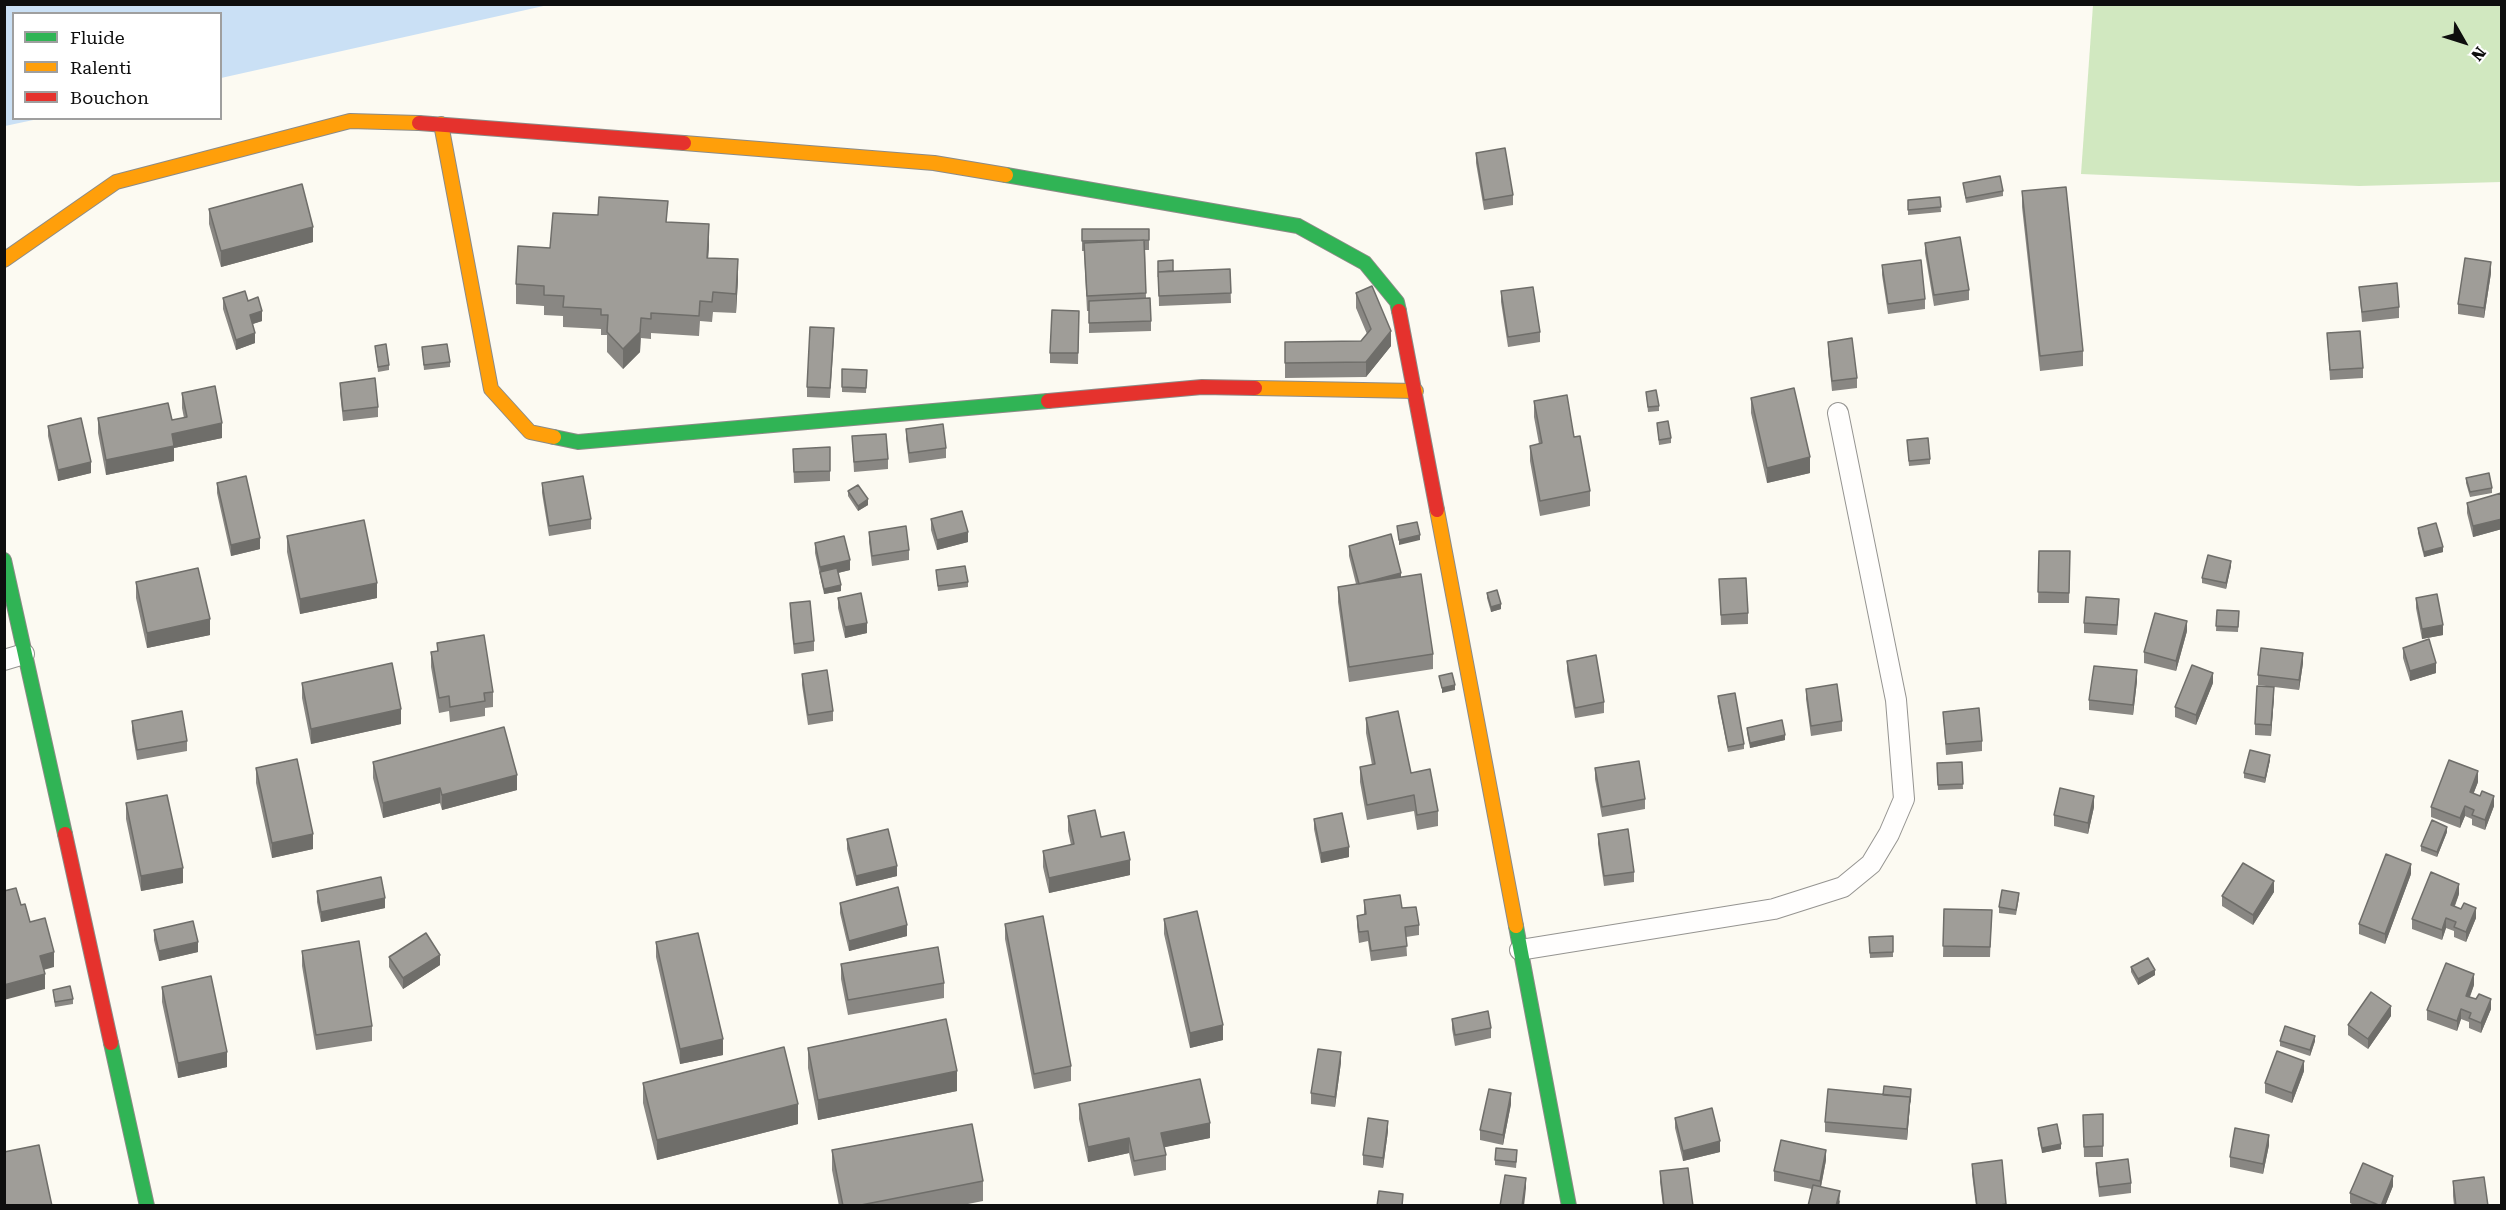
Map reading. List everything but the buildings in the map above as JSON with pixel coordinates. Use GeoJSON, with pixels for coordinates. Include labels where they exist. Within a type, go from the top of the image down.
{"type":"FeatureCollection","features":[{"type":"Feature","properties":{"kind":"street"},"geometry":{"type":"LineString","coordinates":[[4,260],[116,182],[350,122],[441,124],[934,163],[1298,226],[1365,263],[1397,302],[1416,391],[1569,1206]]}},
{"type":"Feature","properties":{"kind":"street"},"geometry":{"type":"LineString","coordinates":[[441,124],[491,389],[530,432],[578,442],[1202,387],[1416,391]]}},
{"type":"Feature","properties":{"kind":"street"},"geometry":{"type":"LineString","coordinates":[[1520,950],[1774,909],[1843,887],[1871,864],[1889,834],[1904,799],[1896,700],[1838,413]]}},
{"type":"Feature","properties":{"kind":"street"},"geometry":{"type":"LineString","coordinates":[[4,560],[147,1206]]}},
{"type":"Feature","properties":{"kind":"street"},"geometry":{"type":"LineString","coordinates":[[4,660],[24,654]]}},
{"type":"Feature","properties":{"kind":"green space"},"geometry":{"type":"Polygon","coordinates":[[[2093,5],[2501,5],[2501,182],[2359,186],[2081,174],[2093,5]]]}},
{"type":"Feature","properties":{"kind":"water"},"geometry":{"type":"Polygon","coordinates":[[[5,4],[548,5],[222,78],[222,12],[12,12],[12,120],[33,120],[5,126],[5,4]]]}},
{"type":"Feature","properties":{"kind":"traffic: fast"},"geometry":{"type":"LineString","coordinates":[[1006,175],[1298,226],[1365,263],[1397,302],[1399,311]]}},
{"type":"Feature","properties":{"kind":"traffic: fast"},"geometry":{"type":"LineString","coordinates":[[554,437],[578,442],[1048,401]]}},
{"type":"Feature","properties":{"kind":"traffic: fast"},"geometry":{"type":"LineString","coordinates":[[4,560],[65,834]]}},
{"type":"Feature","properties":{"kind":"traffic: fast"},"geometry":{"type":"LineString","coordinates":[[1516,926],[1569,1206]]}},
{"type":"Feature","properties":{"kind":"traffic: fast"},"geometry":{"type":"LineString","coordinates":[[111,1043],[147,1206]]}},
{"type":"Feature","properties":{"kind":"traffic: slow"},"geometry":{"type":"LineString","coordinates":[[4,260],[116,182],[350,121],[419,123]]}},
{"type":"Feature","properties":{"kind":"traffic: slow"},"geometry":{"type":"LineString","coordinates":[[441,124],[491,389],[530,432],[554,437]]}},
{"type":"Feature","properties":{"kind":"traffic: slow"},"geometry":{"type":"LineString","coordinates":[[684,143],[934,163],[1006,175]]}},
{"type":"Feature","properties":{"kind":"traffic: slow"},"geometry":{"type":"LineString","coordinates":[[1255,388],[1416,391]]}},
{"type":"Feature","properties":{"kind":"traffic: slow"},"geometry":{"type":"LineString","coordinates":[[1437,510],[1516,926]]}},
{"type":"Feature","properties":{"kind":"traffic: jam"},"geometry":{"type":"LineString","coordinates":[[419,123],[684,143]]}},
{"type":"Feature","properties":{"kind":"traffic: jam"},"geometry":{"type":"LineString","coordinates":[[1399,311],[1437,510]]}},
{"type":"Feature","properties":{"kind":"traffic: jam"},"geometry":{"type":"LineString","coordinates":[[1048,401],[1202,387],[1255,388]]}},
{"type":"Feature","properties":{"kind":"traffic: jam"},"geometry":{"type":"LineString","coordinates":[[65,834],[111,1043]]}}]}
